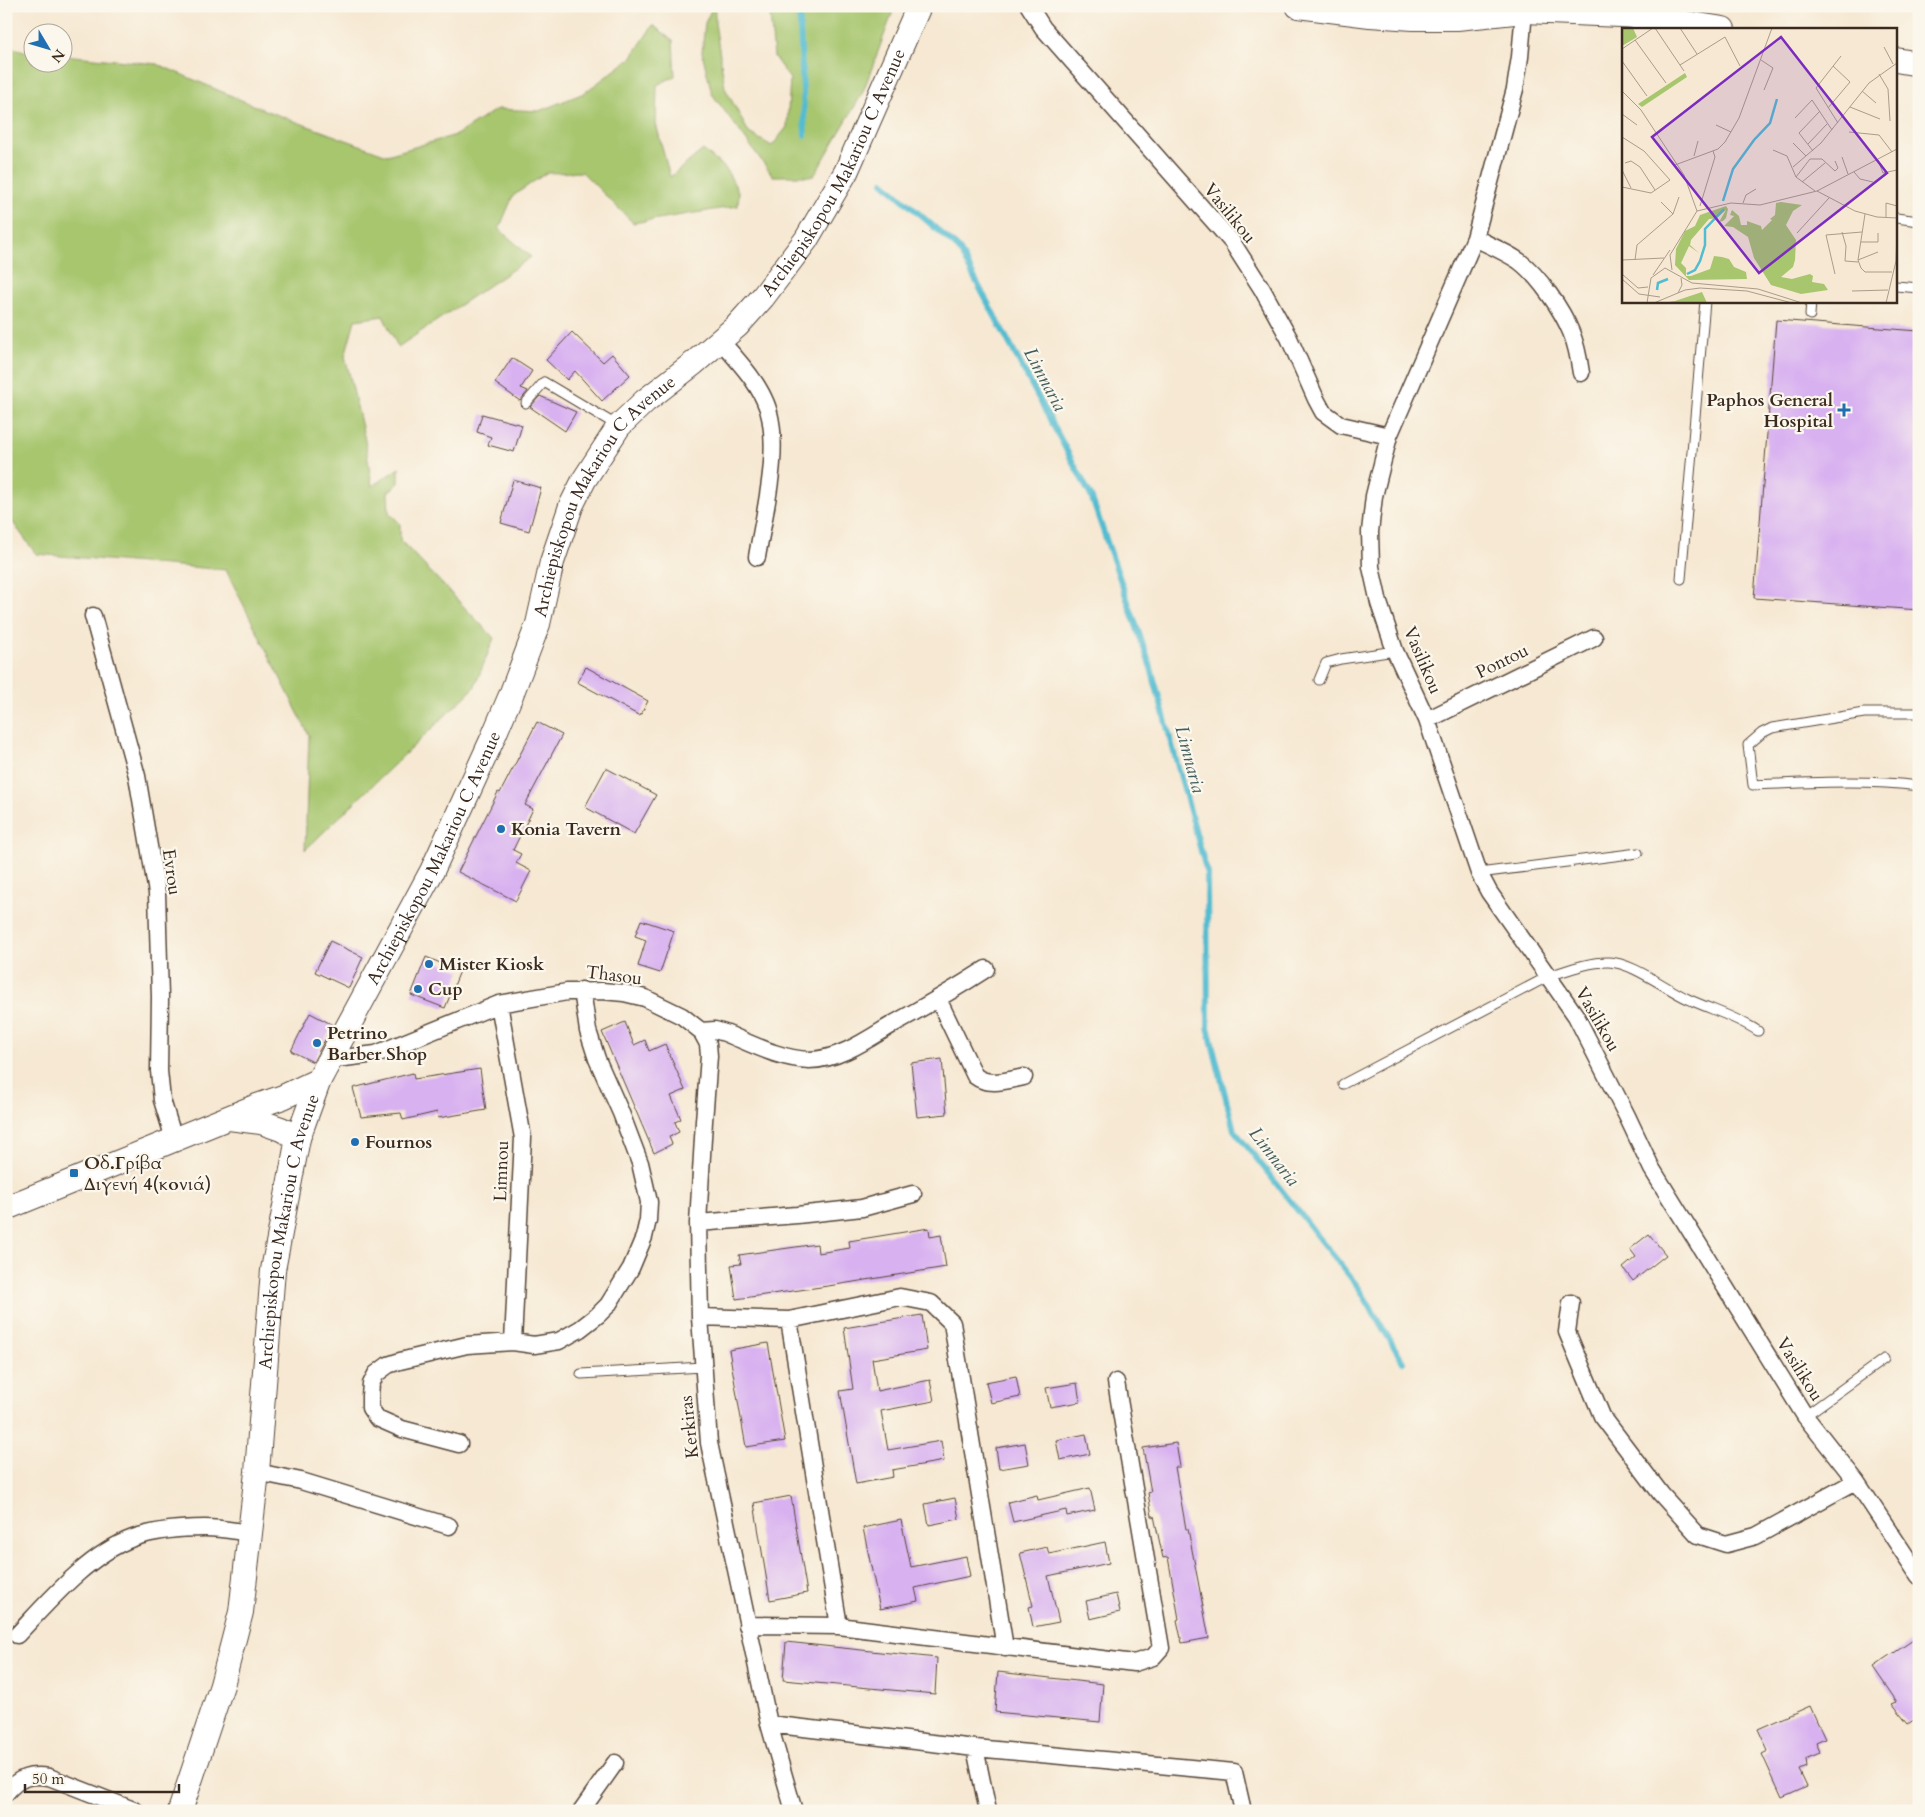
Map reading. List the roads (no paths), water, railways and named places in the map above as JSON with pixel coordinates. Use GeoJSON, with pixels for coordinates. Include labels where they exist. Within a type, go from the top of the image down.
{"type":"FeatureCollection","features":[{"type":"Feature","properties":{"kind":"main road","name":"Archiepiskopou Makariou C Avenue"},"geometry":{"type":"LineString","coordinates":[[180,1811],[233,1648],[241,1612],[257,1472],[273,1270],[298,1138],[319,1080],[432,871],[451,831],[511,695],[538,624],[552,562],[571,506],[584,480],[618,426],[645,400],[721,340],[763,296],[806,240],[846,172],[919,6]]}},
{"type":"Feature","properties":{"kind":"main road"},"geometry":{"type":"LineString","coordinates":[[1298,6],[1413,18],[1458,18],[1524,11],[1558,10],[1649,17],[1717,28]]}},
{"type":"Feature","properties":{"kind":"main road"},"geometry":{"type":"LineString","coordinates":[[1898,60],[1919,64]]}},
{"type":"Feature","properties":{"kind":"main road"},"geometry":{"type":"LineString","coordinates":[[6,1208],[226,1118],[283,1097],[319,1080]]}},
{"type":"Feature","properties":{"kind":"main road"},"geometry":{"type":"LineString","coordinates":[[226,1118],[261,1122],[281,1129],[298,1138]]}},
{"type":"Feature","properties":{"kind":"street","name":"Vasilikou"},"geometry":{"type":"LineString","coordinates":[[1029,6],[1043,28],[1232,242],[1262,289],[1289,338],[1323,412],[1341,425],[1389,436]]}},
{"type":"Feature","properties":{"kind":"street","name":"Vasilikou"},"geometry":{"type":"LineString","coordinates":[[1524,11],[1515,88],[1475,238],[1389,436],[1374,496],[1370,532],[1370,567],[1379,603],[1394,651],[1427,720],[1479,873],[1498,906],[1576,1016],[1652,1169],[1806,1416],[1856,1481],[1919,1576]]}},
{"type":"Feature","properties":{"kind":"street"},"geometry":{"type":"LineString","coordinates":[[1475,238],[1519,262],[1534,274],[1571,332],[1578,351],[1581,374]]}},
{"type":"Feature","properties":{"kind":"street"},"geometry":{"type":"LineString","coordinates":[[721,340],[752,379],[765,400],[770,421],[772,443],[771,477],[757,557]]}},
{"type":"Feature","properties":{"kind":"street","name":"Evrou"},"geometry":{"type":"LineString","coordinates":[[93,616],[137,776],[157,892],[160,997],[159,1071],[162,1100],[174,1139]]}},
{"type":"Feature","properties":{"kind":"street","name":"Pontou"},"geometry":{"type":"LineString","coordinates":[[1427,720],[1594,638]]}},
{"type":"Feature","properties":{"kind":"street"},"geometry":{"type":"LineString","coordinates":[[701,1031],[714,1030],[725,1033],[790,1058],[810,1060],[831,1057],[938,999],[986,969]]}},
{"type":"Feature","properties":{"kind":"street"},"geometry":{"type":"LineString","coordinates":[[458,1444],[402,1429],[378,1418],[370,1408],[371,1384],[376,1374],[388,1365],[400,1361],[467,1345],[513,1342],[534,1345],[559,1341],[580,1329],[598,1315],[618,1289],[639,1253],[648,1220],[649,1202],[640,1163],[621,1113],[597,1059],[588,1031],[582,990]]}},
{"type":"Feature","properties":{"kind":"street","name":"Thasou"},"geometry":{"type":"LineString","coordinates":[[331,1058],[376,1054],[499,1004],[553,993],[582,990],[624,993],[645,998],[682,1016],[701,1031]]}},
{"type":"Feature","properties":{"kind":"street"},"geometry":{"type":"LineString","coordinates":[[938,999],[975,1076],[980,1080],[992,1082],[1024,1077]]}},
{"type":"Feature","properties":{"kind":"street","name":"Limnou"},"geometry":{"type":"LineString","coordinates":[[499,1004],[523,1138],[513,1342]]}},
{"type":"Feature","properties":{"kind":"street","name":"Kerkiras"},"geometry":{"type":"LineString","coordinates":[[701,1031],[708,1044],[709,1056],[698,1223],[700,1318],[709,1443],[769,1724],[794,1811]]}},
{"type":"Feature","properties":{"kind":"street"},"geometry":{"type":"LineString","coordinates":[[698,1223],[862,1208],[913,1194]]}},
{"type":"Feature","properties":{"kind":"street"},"geometry":{"type":"LineString","coordinates":[[700,1318],[789,1320],[900,1297],[931,1303],[952,1323],[1005,1648]]}},
{"type":"Feature","properties":{"kind":"street"},"geometry":{"type":"LineString","coordinates":[[1571,1303],[1567,1332],[1602,1416],[1661,1494],[1698,1535],[1726,1544],[1756,1536],[1856,1481]]}},
{"type":"Feature","properties":{"kind":"street"},"geometry":{"type":"LineString","coordinates":[[789,1320],[839,1626]]}},
{"type":"Feature","properties":{"kind":"street"},"geometry":{"type":"LineString","coordinates":[[747,1625],[839,1626],[1134,1663],[1153,1658],[1161,1648],[1116,1382]]}},
{"type":"Feature","properties":{"kind":"street"},"geometry":{"type":"LineString","coordinates":[[257,1472],[301,1481],[449,1526]]}},
{"type":"Feature","properties":{"kind":"street"},"geometry":{"type":"LineString","coordinates":[[17,1635],[81,1571],[111,1549],[133,1538],[177,1529],[207,1528],[250,1533]]}},
{"type":"Feature","properties":{"kind":"street"},"geometry":{"type":"LineString","coordinates":[[769,1724],[975,1748],[1234,1772],[1243,1811]]}},
{"type":"Feature","properties":{"kind":"street"},"geometry":{"type":"LineString","coordinates":[[975,1748],[988,1811]]}},
{"type":"Feature","properties":{"kind":"street"},"geometry":{"type":"LineString","coordinates":[[581,1811],[615,1764]]}},
{"type":"Feature","properties":{"kind":"street"},"geometry":{"type":"LineString","coordinates":[[6,1793],[22,1779],[34,1775],[49,1778],[136,1811]]}},
{"type":"Feature","properties":{"kind":"lane"},"geometry":{"type":"LineString","coordinates":[[1898,218],[1919,221]]}},
{"type":"Feature","properties":{"kind":"lane"},"geometry":{"type":"LineString","coordinates":[[1898,286],[1919,288]]}},
{"type":"Feature","properties":{"kind":"lane"},"geometry":{"type":"LineString","coordinates":[[1681,579],[1705,302]]}},
{"type":"Feature","properties":{"kind":"lane"},"geometry":{"type":"LineString","coordinates":[[1810,315],[1811,302]]}},
{"type":"Feature","properties":{"kind":"lane"},"geometry":{"type":"LineString","coordinates":[[526,403],[544,382],[618,426]]}},
{"type":"Feature","properties":{"kind":"lane"},"geometry":{"type":"LineString","coordinates":[[1319,680],[1326,663],[1341,658],[1394,651]]}},
{"type":"Feature","properties":{"kind":"lane"},"geometry":{"type":"LineString","coordinates":[[1919,713],[1864,713],[1772,728],[1762,733],[1748,745],[1753,785],[1893,782],[1919,786]]}},
{"type":"Feature","properties":{"kind":"lane"},"geometry":{"type":"LineString","coordinates":[[1479,873],[1638,853]]}},
{"type":"Feature","properties":{"kind":"lane"},"geometry":{"type":"LineString","coordinates":[[1343,1084],[1549,976],[1584,964],[1610,962],[1638,972],[1687,999],[1742,1020],[1758,1031]]}},
{"type":"Feature","properties":{"kind":"lane"},"geometry":{"type":"LineString","coordinates":[[1806,1416],[1884,1359]]}},
{"type":"Feature","properties":{"kind":"lane"},"geometry":{"type":"LineString","coordinates":[[581,1374],[703,1366]]}},
{"type":"Feature","properties":{"kind":"waterway","name":"Limnaria"},"geometry":{"type":"LineString","coordinates":[[799,6],[805,135]]}},
{"type":"Feature","properties":{"kind":"waterway","name":"Limnaria"},"geometry":{"type":"LineString","coordinates":[[883,182],[959,249],[1091,496],[1151,668],[1207,873],[1208,1027],[1234,1130],[1359,1288],[1403,1362]]}},
{"type":"Feature","properties":{"kind":"place","name":"Paphos General Hospital"},"geometry":{"type":"Point","coordinates":[1844,410]}},
{"type":"Feature","properties":{"kind":"place","name":"Konia Tavern"},"geometry":{"type":"Point","coordinates":[501,829]}},
{"type":"Feature","properties":{"kind":"place","name":"Mister Kiosk"},"geometry":{"type":"Point","coordinates":[429,964]}},
{"type":"Feature","properties":{"kind":"place","name":"Cup"},"geometry":{"type":"Point","coordinates":[418,989]}},
{"type":"Feature","properties":{"kind":"place","name":"Petrino Barber Shop"},"geometry":{"type":"Point","coordinates":[317,1043]}},
{"type":"Feature","properties":{"kind":"place","name":"Fournos"},"geometry":{"type":"Point","coordinates":[355,1142]}},
{"type":"Feature","properties":{"kind":"place","name":"Οδ.Γρίβα Διγενή 4(κονιά)"},"geometry":{"type":"Point","coordinates":[74,1173]}}]}
